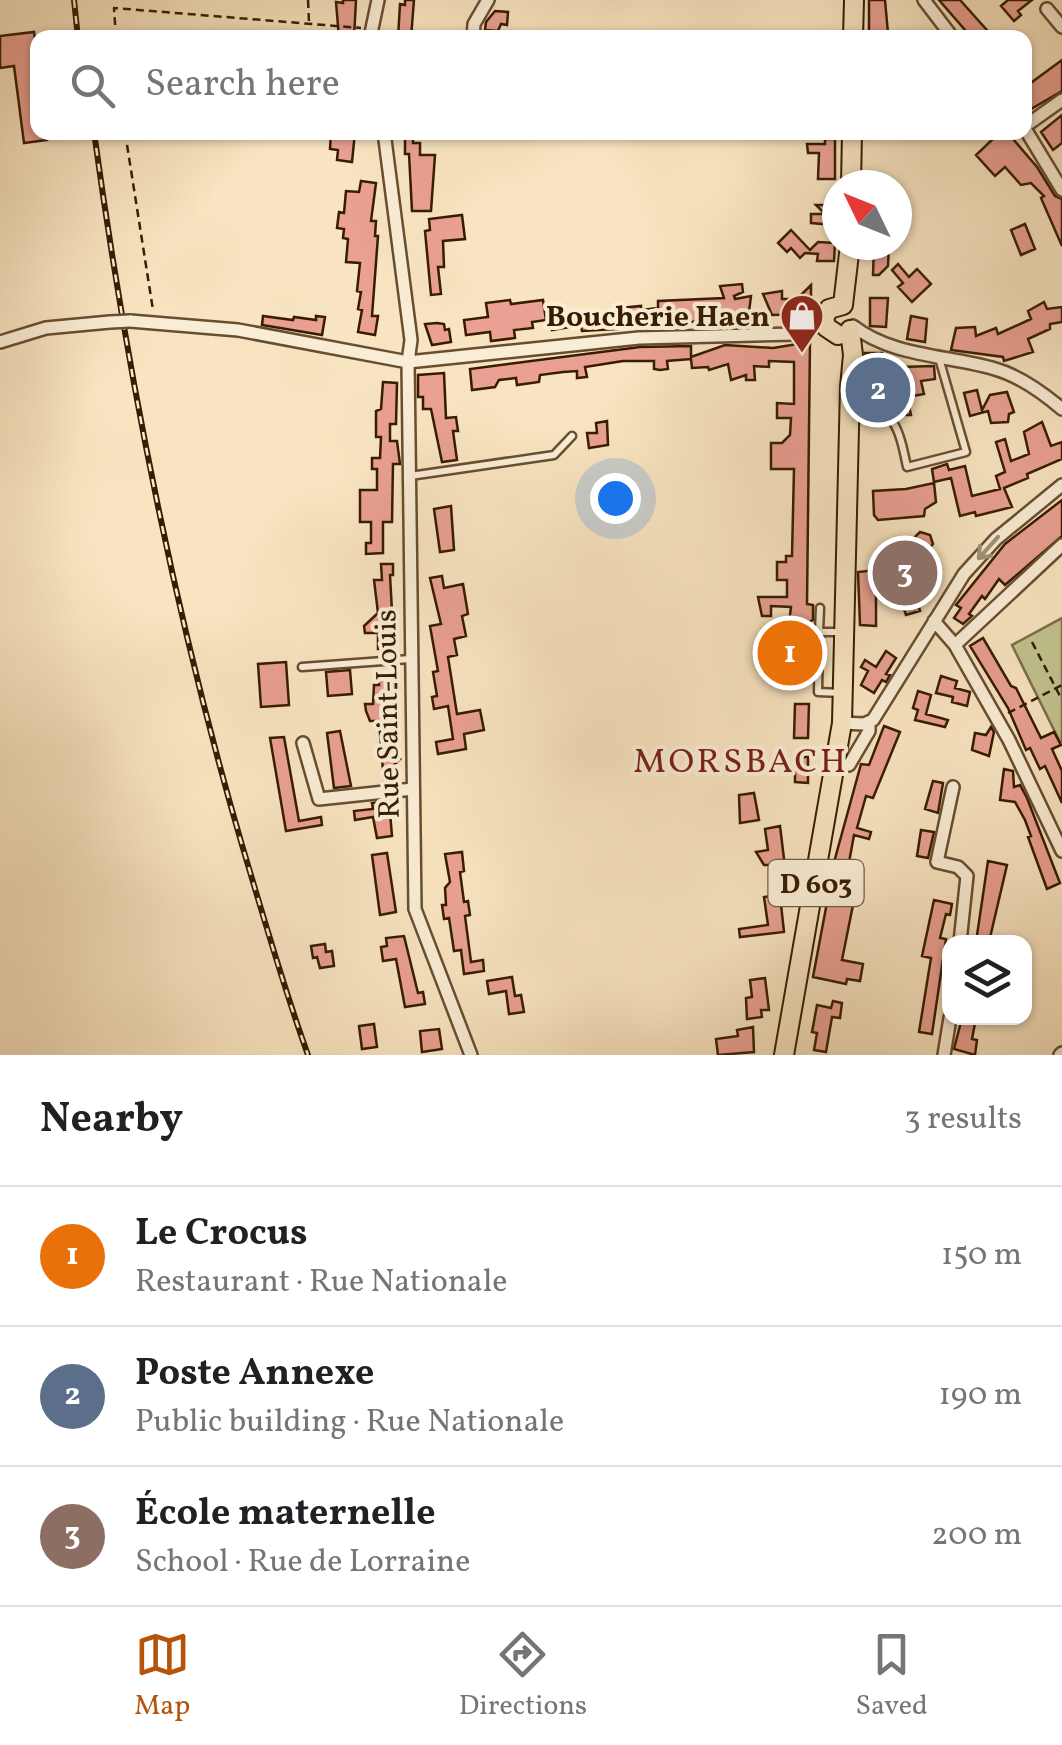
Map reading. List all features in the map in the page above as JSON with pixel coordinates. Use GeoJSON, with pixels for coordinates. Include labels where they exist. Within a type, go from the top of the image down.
{"type":"FeatureCollection","features":[{"type":"Feature","properties":{"kind":"main road"},"geometry":{"type":"LineString","coordinates":[[853,30],[854,0]]}},
{"type":"Feature","properties":{"kind":"main road"},"geometry":{"type":"LineString","coordinates":[[851,170],[852,140]]}},
{"type":"Feature","properties":{"kind":"main road"},"geometry":{"type":"LineString","coordinates":[[847,330],[829,309],[843,306],[848,260]]}},
{"type":"Feature","properties":{"kind":"main road","name":"D 603"},"geometry":{"type":"LineString","coordinates":[[847,330],[853,350],[849,394]]}},
{"type":"Feature","properties":{"kind":"main road","name":"D 603"},"geometry":{"type":"LineString","coordinates":[[784,1055],[842,723],[847,330]]}},
{"type":"Feature","properties":{"kind":"street"},"geometry":{"type":"LineString","coordinates":[[371,30],[378,0]]}},
{"type":"Feature","properties":{"kind":"street"},"geometry":{"type":"LineString","coordinates":[[474,30],[488,0]]}},
{"type":"Feature","properties":{"kind":"street"},"geometry":{"type":"LineString","coordinates":[[924,0],[947,30]]}},
{"type":"Feature","properties":{"kind":"street"},"geometry":{"type":"LineString","coordinates":[[1047,9],[1062,28]]}},
{"type":"Feature","properties":{"kind":"street"},"geometry":{"type":"LineString","coordinates":[[1032,121],[1062,100]]}},
{"type":"Feature","properties":{"kind":"street","name":"Rue Saint-Louis"},"geometry":{"type":"LineString","coordinates":[[385,140],[411,340],[408,362],[415,909],[471,1055]]}},
{"type":"Feature","properties":{"kind":"street"},"geometry":{"type":"LineString","coordinates":[[1032,140],[1062,190]]}},
{"type":"Feature","properties":{"kind":"street"},"geometry":{"type":"LineString","coordinates":[[0,342],[46,328],[155,321],[238,330],[408,362],[639,338],[847,330],[938,357],[994,368],[1016,377],[1062,409]]}},
{"type":"Feature","properties":{"kind":"street"},"geometry":{"type":"LineString","coordinates":[[848,765],[869,731],[869,722],[883,706],[964,574],[996,539],[1062,485]]}},
{"type":"Feature","properties":{"kind":"street"},"geometry":{"type":"LineString","coordinates":[[955,646],[1062,545]]}},
{"type":"Feature","properties":{"kind":"street"},"geometry":{"type":"LineString","coordinates":[[934,621],[955,646],[998,719],[1062,851]]}},
{"type":"Feature","properties":{"kind":"street"},"geometry":{"type":"LineString","coordinates":[[842,723],[869,722]]}},
{"type":"Feature","properties":{"kind":"street"},"geometry":{"type":"LineString","coordinates":[[303,743],[319,799],[413,789]]}},
{"type":"Feature","properties":{"kind":"street"},"geometry":{"type":"LineString","coordinates":[[952,787],[937,862],[958,867],[968,876],[961,935]]}},
{"type":"Feature","properties":{"kind":"street"},"geometry":{"type":"LineString","coordinates":[[944,1055],[949,1025]]}},
{"type":"Feature","properties":{"kind":"lane"},"geometry":{"type":"LineString","coordinates":[[849,394],[881,408],[900,432],[907,467],[966,452],[938,357]]}},
{"type":"Feature","properties":{"kind":"lane"},"geometry":{"type":"LineString","coordinates":[[409,476],[554,455],[572,436]]}},
{"type":"Feature","properties":{"kind":"lane"},"geometry":{"type":"LineString","coordinates":[[820,608],[818,692],[843,694]]}},
{"type":"Feature","properties":{"kind":"lane"},"geometry":{"type":"LineString","coordinates":[[819,632],[845,632]]}},
{"type":"Feature","properties":{"kind":"lane"},"geometry":{"type":"LineString","coordinates":[[302,667],[412,659]]}},
{"type":"Feature","properties":{"kind":"path"},"geometry":{"type":"LineString","coordinates":[[308,0],[308,24]]}},
{"type":"Feature","properties":{"kind":"path"},"geometry":{"type":"LineString","coordinates":[[115,30],[114,8],[349,30]]}},
{"type":"Feature","properties":{"kind":"path"},"geometry":{"type":"LineString","coordinates":[[126,140],[155,321]]}},
{"type":"Feature","properties":{"kind":"path"},"geometry":{"type":"LineString","coordinates":[[1032,642],[1062,700]]}},
{"type":"Feature","properties":{"kind":"path"},"geometry":{"type":"LineString","coordinates":[[998,719],[1062,685]]}},
{"type":"Feature","properties":{"kind":"green space"},"geometry":{"type":"Polygon","coordinates":[[[1062,618],[1062,741],[1060,742],[1012,645],[1062,618]]]}},
{"type":"Feature","properties":{"kind":"building"},"geometry":{"type":"Polygon","coordinates":[[[356,0],[354,30],[338,30],[336,2],[356,0]]]}},
{"type":"Feature","properties":{"kind":"building"},"geometry":{"type":"Polygon","coordinates":[[[405,0],[414,0],[412,30],[398,30],[400,4],[405,5],[405,0]]]}},
{"type":"Feature","properties":{"kind":"building"},"geometry":{"type":"Polygon","coordinates":[[[869,0],[885,0],[888,30],[869,30],[869,0]]]}},
{"type":"Feature","properties":{"kind":"building"},"geometry":{"type":"Polygon","coordinates":[[[939,0],[960,0],[987,30],[965,30],[939,0]]]}},
{"type":"Feature","properties":{"kind":"building"},"geometry":{"type":"Polygon","coordinates":[[[1008,0],[1032,0],[1018,11],[1021,15],[1014,21],[1001,6],[1008,0]]]}},
{"type":"Feature","properties":{"kind":"building"},"geometry":{"type":"Polygon","coordinates":[[[495,11],[508,12],[507,25],[501,24],[498,30],[485,30],[495,11]]]}},
{"type":"Feature","properties":{"kind":"building"},"geometry":{"type":"Polygon","coordinates":[[[30,32],[30,140],[47,140],[24,143],[14,66],[0,68],[0,36],[30,32]]]}},
{"type":"Feature","properties":{"kind":"building"},"geometry":{"type":"Polygon","coordinates":[[[1062,60],[1062,91],[1032,108],[1032,82],[1062,60]]]}},
{"type":"Feature","properties":{"kind":"building"},"geometry":{"type":"Polygon","coordinates":[[[1062,115],[1062,143],[1053,150],[1041,132],[1062,115]]]}},
{"type":"Feature","properties":{"kind":"building"},"geometry":{"type":"Polygon","coordinates":[[[331,140],[354,140],[352,162],[337,160],[338,150],[330,149],[331,140]]]}},
{"type":"Feature","properties":{"kind":"building"},"geometry":{"type":"Polygon","coordinates":[[[405,140],[413,140],[420,143],[420,155],[435,155],[431,211],[412,211],[409,154],[405,154],[405,140]]]}},
{"type":"Feature","properties":{"kind":"building"},"geometry":{"type":"Polygon","coordinates":[[[835,140],[835,170],[822,170],[822,179],[818,179],[819,153],[808,153],[807,144],[835,140]]]}},
{"type":"Feature","properties":{"kind":"building"},"geometry":{"type":"Polygon","coordinates":[[[992,140],[1014,140],[1055,196],[1062,199],[1062,246],[1041,198],[1044,196],[1031,183],[1021,185],[1005,167],[995,176],[976,155],[992,140]]]}},
{"type":"Feature","properties":{"kind":"building"},"geometry":{"type":"Polygon","coordinates":[[[361,181],[376,183],[371,221],[376,221],[378,236],[372,316],[378,316],[375,335],[358,332],[362,310],[358,309],[361,292],[357,291],[360,263],[346,262],[348,239],[343,238],[344,229],[337,228],[339,212],[344,213],[346,191],[359,192],[361,181]]]}},
{"type":"Feature","properties":{"kind":"building"},"geometry":{"type":"Polygon","coordinates":[[[811,214],[822,214],[822,224],[811,223],[811,214]]]}},
{"type":"Feature","properties":{"kind":"building"},"geometry":{"type":"Polygon","coordinates":[[[462,215],[465,239],[443,241],[444,267],[438,267],[441,294],[431,295],[425,231],[430,230],[429,219],[462,215]]]}},
{"type":"Feature","properties":{"kind":"building"},"geometry":{"type":"Polygon","coordinates":[[[1025,224],[1035,249],[1021,255],[1011,230],[1025,224]]]}},
{"type":"Feature","properties":{"kind":"building"},"geometry":{"type":"Polygon","coordinates":[[[791,230],[810,250],[822,242],[822,260],[834,261],[817,261],[818,254],[805,253],[800,258],[791,248],[787,252],[778,243],[791,230]]]}},
{"type":"Feature","properties":{"kind":"building"},"geometry":{"type":"Polygon","coordinates":[[[874,260],[888,260],[879,275],[873,275],[874,260]]]}},
{"type":"Feature","properties":{"kind":"building"},"geometry":{"type":"Polygon","coordinates":[[[898,264],[909,277],[917,269],[931,284],[912,302],[898,287],[903,283],[892,270],[898,264]]]}},
{"type":"Feature","properties":{"kind":"building"},"geometry":{"type":"Polygon","coordinates":[[[742,284],[743,292],[734,296],[751,296],[748,320],[736,313],[634,328],[582,331],[581,325],[552,330],[550,313],[658,308],[658,301],[724,298],[720,286],[742,284]]]}},
{"type":"Feature","properties":{"kind":"building"},"geometry":{"type":"Polygon","coordinates":[[[811,285],[811,314],[772,315],[763,294],[782,291],[782,299],[797,299],[811,285]]]}},
{"type":"Feature","properties":{"kind":"building"},"geometry":{"type":"Polygon","coordinates":[[[870,298],[888,298],[886,327],[870,326],[870,298]]]}},
{"type":"Feature","properties":{"kind":"building"},"geometry":{"type":"Polygon","coordinates":[[[510,300],[511,304],[543,300],[546,320],[532,322],[533,328],[514,330],[515,338],[491,341],[490,332],[466,335],[464,320],[488,317],[486,303],[510,300]]]}},
{"type":"Feature","properties":{"kind":"building"},"geometry":{"type":"Polygon","coordinates":[[[1044,302],[1047,309],[1062,307],[1062,322],[1050,324],[1050,329],[1028,339],[1033,352],[1004,361],[1003,357],[951,350],[956,328],[975,327],[976,336],[996,328],[998,334],[1031,319],[1028,311],[1044,302]]]}},
{"type":"Feature","properties":{"kind":"building"},"geometry":{"type":"Polygon","coordinates":[[[263,316],[293,320],[325,317],[322,335],[262,325],[263,316]]]}},
{"type":"Feature","properties":{"kind":"building"},"geometry":{"type":"Polygon","coordinates":[[[911,316],[927,319],[925,342],[907,339],[911,316]]]}},
{"type":"Feature","properties":{"kind":"building"},"geometry":{"type":"Polygon","coordinates":[[[437,323],[449,329],[451,342],[432,345],[425,324],[437,323]]]}},
{"type":"Feature","properties":{"kind":"building"},"geometry":{"type":"Polygon","coordinates":[[[810,342],[807,604],[813,605],[813,620],[805,624],[809,665],[800,666],[802,681],[794,682],[791,661],[770,663],[767,640],[783,639],[791,607],[771,606],[771,616],[762,616],[758,597],[787,597],[787,580],[777,580],[777,562],[786,562],[786,556],[792,556],[794,469],[771,469],[771,443],[782,443],[790,435],[791,418],[777,418],[777,403],[794,404],[794,362],[769,361],[769,367],[754,366],[755,380],[746,380],[746,375],[731,380],[728,364],[709,370],[692,368],[691,359],[667,361],[668,369],[660,370],[654,369],[654,361],[623,361],[585,367],[587,377],[577,378],[577,371],[563,372],[540,375],[539,382],[517,385],[516,378],[499,380],[495,387],[472,390],[470,369],[640,347],[691,346],[691,357],[725,345],[773,348],[810,342]]]}},
{"type":"Feature","properties":{"kind":"building"},"geometry":{"type":"Polygon","coordinates":[[[865,353],[882,353],[885,393],[863,393],[865,353]]]}},
{"type":"Feature","properties":{"kind":"building"},"geometry":{"type":"Polygon","coordinates":[[[934,366],[935,379],[921,381],[924,394],[907,397],[911,415],[899,415],[893,392],[905,389],[900,367],[934,366]]]}},
{"type":"Feature","properties":{"kind":"building"},"geometry":{"type":"Polygon","coordinates":[[[444,373],[446,418],[456,417],[458,431],[453,431],[457,460],[442,462],[431,409],[423,409],[423,397],[418,397],[418,375],[444,373]]]}},
{"type":"Feature","properties":{"kind":"building"},"geometry":{"type":"Polygon","coordinates":[[[383,382],[397,383],[396,424],[390,424],[390,441],[397,441],[400,464],[393,464],[392,522],[383,522],[383,553],[366,554],[366,543],[371,543],[371,522],[360,522],[360,490],[377,490],[377,469],[372,469],[372,458],[380,458],[376,411],[381,409],[383,382]]]}},
{"type":"Feature","properties":{"kind":"building"},"geometry":{"type":"Polygon","coordinates":[[[977,390],[982,410],[990,395],[1007,392],[1014,412],[1009,414],[1008,422],[991,423],[988,411],[970,416],[964,393],[977,390]]]}},
{"type":"Feature","properties":{"kind":"building"},"geometry":{"type":"Polygon","coordinates":[[[607,421],[608,445],[589,448],[587,433],[597,433],[596,423],[607,421]]]}},
{"type":"Feature","properties":{"kind":"building"},"geometry":{"type":"Polygon","coordinates":[[[1042,422],[1051,446],[1062,442],[1062,459],[1004,488],[1012,507],[960,516],[951,478],[934,482],[932,469],[947,464],[949,470],[965,466],[972,496],[1000,489],[996,476],[1005,472],[996,442],[1005,439],[1011,461],[1029,454],[1024,432],[1042,422]]]}},
{"type":"Feature","properties":{"kind":"building"},"geometry":{"type":"Polygon","coordinates":[[[934,483],[936,502],[925,509],[924,516],[878,520],[874,515],[873,491],[934,483]]]}},
{"type":"Feature","properties":{"kind":"building"},"geometry":{"type":"Polygon","coordinates":[[[1062,500],[1062,536],[1005,585],[999,579],[963,624],[954,618],[961,608],[956,605],[1005,544],[1062,500]]]}},
{"type":"Feature","properties":{"kind":"building"},"geometry":{"type":"Polygon","coordinates":[[[451,506],[454,550],[440,552],[434,509],[451,506]]]}},
{"type":"Feature","properties":{"kind":"building"},"geometry":{"type":"Polygon","coordinates":[[[920,532],[930,535],[933,544],[926,552],[913,549],[916,558],[906,561],[920,611],[906,615],[895,584],[876,588],[876,626],[860,625],[858,572],[893,568],[887,547],[912,540],[920,532]]]}},
{"type":"Feature","properties":{"kind":"building"},"geometry":{"type":"Polygon","coordinates":[[[381,564],[393,564],[390,575],[394,648],[378,649],[378,633],[365,633],[364,626],[378,613],[374,580],[382,580],[381,564]]]}},
{"type":"Feature","properties":{"kind":"building"},"geometry":{"type":"Polygon","coordinates":[[[442,576],[444,588],[463,584],[468,614],[462,616],[466,636],[454,639],[457,655],[448,657],[457,714],[480,710],[484,730],[464,734],[466,749],[438,754],[436,742],[453,739],[448,706],[434,709],[432,697],[437,696],[433,672],[438,671],[430,626],[441,624],[430,578],[442,576]]]}},
{"type":"Feature","properties":{"kind":"building"},"geometry":{"type":"Polygon","coordinates":[[[983,638],[1011,686],[1016,688],[1041,738],[1054,732],[1061,745],[1052,749],[1062,771],[1062,803],[1045,766],[1040,769],[1030,748],[1026,750],[1008,708],[970,646],[983,638]]]}},
{"type":"Feature","properties":{"kind":"building"},"geometry":{"type":"Polygon","coordinates":[[[886,651],[896,658],[886,674],[890,675],[886,682],[882,680],[874,693],[861,685],[868,671],[861,667],[865,660],[876,667],[886,651]]]}},
{"type":"Feature","properties":{"kind":"building"},"geometry":{"type":"Polygon","coordinates":[[[286,662],[289,705],[261,707],[258,664],[286,662]]]}},
{"type":"Feature","properties":{"kind":"building"},"geometry":{"type":"Polygon","coordinates":[[[350,670],[352,694],[328,696],[326,672],[350,670]]]}},
{"type":"Feature","properties":{"kind":"building"},"geometry":{"type":"Polygon","coordinates":[[[379,676],[396,676],[396,692],[388,692],[389,725],[399,728],[394,732],[399,775],[397,781],[384,783],[379,721],[370,721],[365,704],[373,704],[374,685],[379,685],[379,676]]]}},
{"type":"Feature","properties":{"kind":"building"},"geometry":{"type":"Polygon","coordinates":[[[941,676],[957,681],[955,688],[970,692],[967,706],[936,693],[941,676]]]}},
{"type":"Feature","properties":{"kind":"building"},"geometry":{"type":"Polygon","coordinates":[[[918,691],[931,695],[926,714],[948,720],[945,727],[915,720],[918,710],[913,708],[918,691]]]}},
{"type":"Feature","properties":{"kind":"building"},"geometry":{"type":"Polygon","coordinates":[[[795,704],[809,704],[808,738],[794,738],[795,704]]]}},
{"type":"Feature","properties":{"kind":"building"},"geometry":{"type":"Polygon","coordinates":[[[884,726],[900,732],[873,798],[866,796],[857,828],[871,832],[869,839],[854,835],[848,868],[833,866],[861,764],[869,765],[884,726]]]}},
{"type":"Feature","properties":{"kind":"building"},"geometry":{"type":"Polygon","coordinates":[[[991,727],[994,732],[989,756],[972,750],[975,733],[986,735],[991,727]]]}},
{"type":"Feature","properties":{"kind":"building"},"geometry":{"type":"Polygon","coordinates":[[[340,731],[351,786],[334,788],[327,733],[340,731]]]}},
{"type":"Feature","properties":{"kind":"building"},"geometry":{"type":"Polygon","coordinates":[[[284,737],[299,821],[321,817],[322,825],[286,831],[270,738],[284,737]]]}},
{"type":"Feature","properties":{"kind":"building"},"geometry":{"type":"Polygon","coordinates":[[[795,757],[808,757],[808,783],[795,782],[795,757]]]}},
{"type":"Feature","properties":{"kind":"building"},"geometry":{"type":"Polygon","coordinates":[[[1004,769],[1013,771],[1014,787],[1020,785],[1027,798],[1060,883],[1047,889],[1025,820],[1015,802],[1000,800],[1004,769]]]}},
{"type":"Feature","properties":{"kind":"building"},"geometry":{"type":"Polygon","coordinates":[[[933,781],[943,783],[938,813],[925,809],[933,781]]]}},
{"type":"Feature","properties":{"kind":"building"},"geometry":{"type":"Polygon","coordinates":[[[754,793],[759,820],[740,823],[739,795],[754,793]]]}},
{"type":"Feature","properties":{"kind":"building"},"geometry":{"type":"Polygon","coordinates":[[[389,801],[392,836],[377,838],[373,817],[355,820],[354,811],[373,809],[372,803],[389,801]]]}},
{"type":"Feature","properties":{"kind":"building"},"geometry":{"type":"Polygon","coordinates":[[[780,826],[785,867],[772,869],[772,865],[764,865],[756,852],[768,850],[765,829],[780,826]]]}},
{"type":"Feature","properties":{"kind":"building"},"geometry":{"type":"Polygon","coordinates":[[[921,830],[934,832],[928,858],[917,856],[921,830]]]}},
{"type":"Feature","properties":{"kind":"building"},"geometry":{"type":"Polygon","coordinates":[[[462,852],[464,871],[460,872],[470,915],[465,916],[471,962],[483,960],[484,971],[464,974],[461,950],[454,951],[449,918],[444,919],[442,905],[446,905],[445,888],[450,882],[445,854],[462,852]]]}},
{"type":"Feature","properties":{"kind":"building"},"geometry":{"type":"Polygon","coordinates":[[[387,853],[396,912],[380,915],[372,855],[387,853]]]}},
{"type":"Feature","properties":{"kind":"building"},"geometry":{"type":"Polygon","coordinates":[[[988,861],[1007,865],[991,935],[977,935],[988,861]]]}},
{"type":"Feature","properties":{"kind":"building"},"geometry":{"type":"Polygon","coordinates":[[[851,868],[860,870],[842,960],[863,964],[860,981],[847,979],[846,984],[813,977],[831,881],[847,884],[851,868]]]}},
{"type":"Feature","properties":{"kind":"building"},"geometry":{"type":"Polygon","coordinates":[[[780,895],[784,932],[740,937],[739,929],[768,925],[764,897],[780,895]]]}},
{"type":"Feature","properties":{"kind":"building"},"geometry":{"type":"Polygon","coordinates":[[[934,900],[952,904],[940,938],[942,966],[932,1034],[919,1032],[931,958],[922,956],[934,900]]]}},
{"type":"Feature","properties":{"kind":"building"},"geometry":{"type":"Polygon","coordinates":[[[404,936],[418,993],[423,992],[425,1004],[405,1007],[396,959],[383,961],[381,947],[387,946],[386,938],[404,936]]]}},
{"type":"Feature","properties":{"kind":"building"},"geometry":{"type":"Polygon","coordinates":[[[325,944],[326,952],[332,951],[334,966],[320,968],[311,946],[325,944]]]}},
{"type":"Feature","properties":{"kind":"building"},"geometry":{"type":"Polygon","coordinates":[[[512,977],[515,996],[521,995],[524,1012],[509,1014],[506,991],[489,994],[487,981],[512,977]]]}},
{"type":"Feature","properties":{"kind":"building"},"geometry":{"type":"Polygon","coordinates":[[[765,978],[769,1010],[761,1010],[762,1017],[747,1019],[746,998],[752,997],[750,980],[765,978]]]}},
{"type":"Feature","properties":{"kind":"building"},"geometry":{"type":"Polygon","coordinates":[[[833,1001],[842,1003],[840,1018],[832,1017],[826,1052],[814,1050],[817,1033],[812,1032],[817,1005],[831,1008],[833,1001]]]}},
{"type":"Feature","properties":{"kind":"building"},"geometry":{"type":"Polygon","coordinates":[[[374,1024],[377,1047],[362,1049],[359,1026],[374,1024]]]}},
{"type":"Feature","properties":{"kind":"building"},"geometry":{"type":"Polygon","coordinates":[[[960,1025],[975,1025],[975,1055],[954,1049],[960,1025]]]}},
{"type":"Feature","properties":{"kind":"building"},"geometry":{"type":"Polygon","coordinates":[[[753,1027],[754,1052],[718,1055],[716,1039],[738,1036],[737,1030],[753,1027]]]}},
{"type":"Feature","properties":{"kind":"building"},"geometry":{"type":"Polygon","coordinates":[[[439,1029],[442,1049],[422,1052],[420,1031],[439,1029]]]}},
{"type":"Feature","properties":{"kind":"railway"},"geometry":{"type":"LineString","coordinates":[[74,0],[77,30]]}},
{"type":"Feature","properties":{"kind":"railway"},"geometry":{"type":"LineString","coordinates":[[95,140],[137,402],[174,581],[217,757],[308,1055]]}},
{"type":"Feature","properties":{"kind":"place","name":"Boucherie Haen"},"geometry":{"type":"Point","coordinates":[802,354]}},
{"type":"Feature","properties":{"kind":"place","name":"Poste Annexe"},"geometry":{"type":"Point","coordinates":[878,390]}},
{"type":"Feature","properties":{"kind":"place","name":"École maternelle"},"geometry":{"type":"Point","coordinates":[905,573]}},
{"type":"Feature","properties":{"kind":"place","name":"Le Crocus"},"geometry":{"type":"Point","coordinates":[790,653]}},
{"type":"Feature","properties":{"kind":"district","name":"MORSBACH"},"geometry":{"type":"Point","coordinates":[741,760]}}]}
